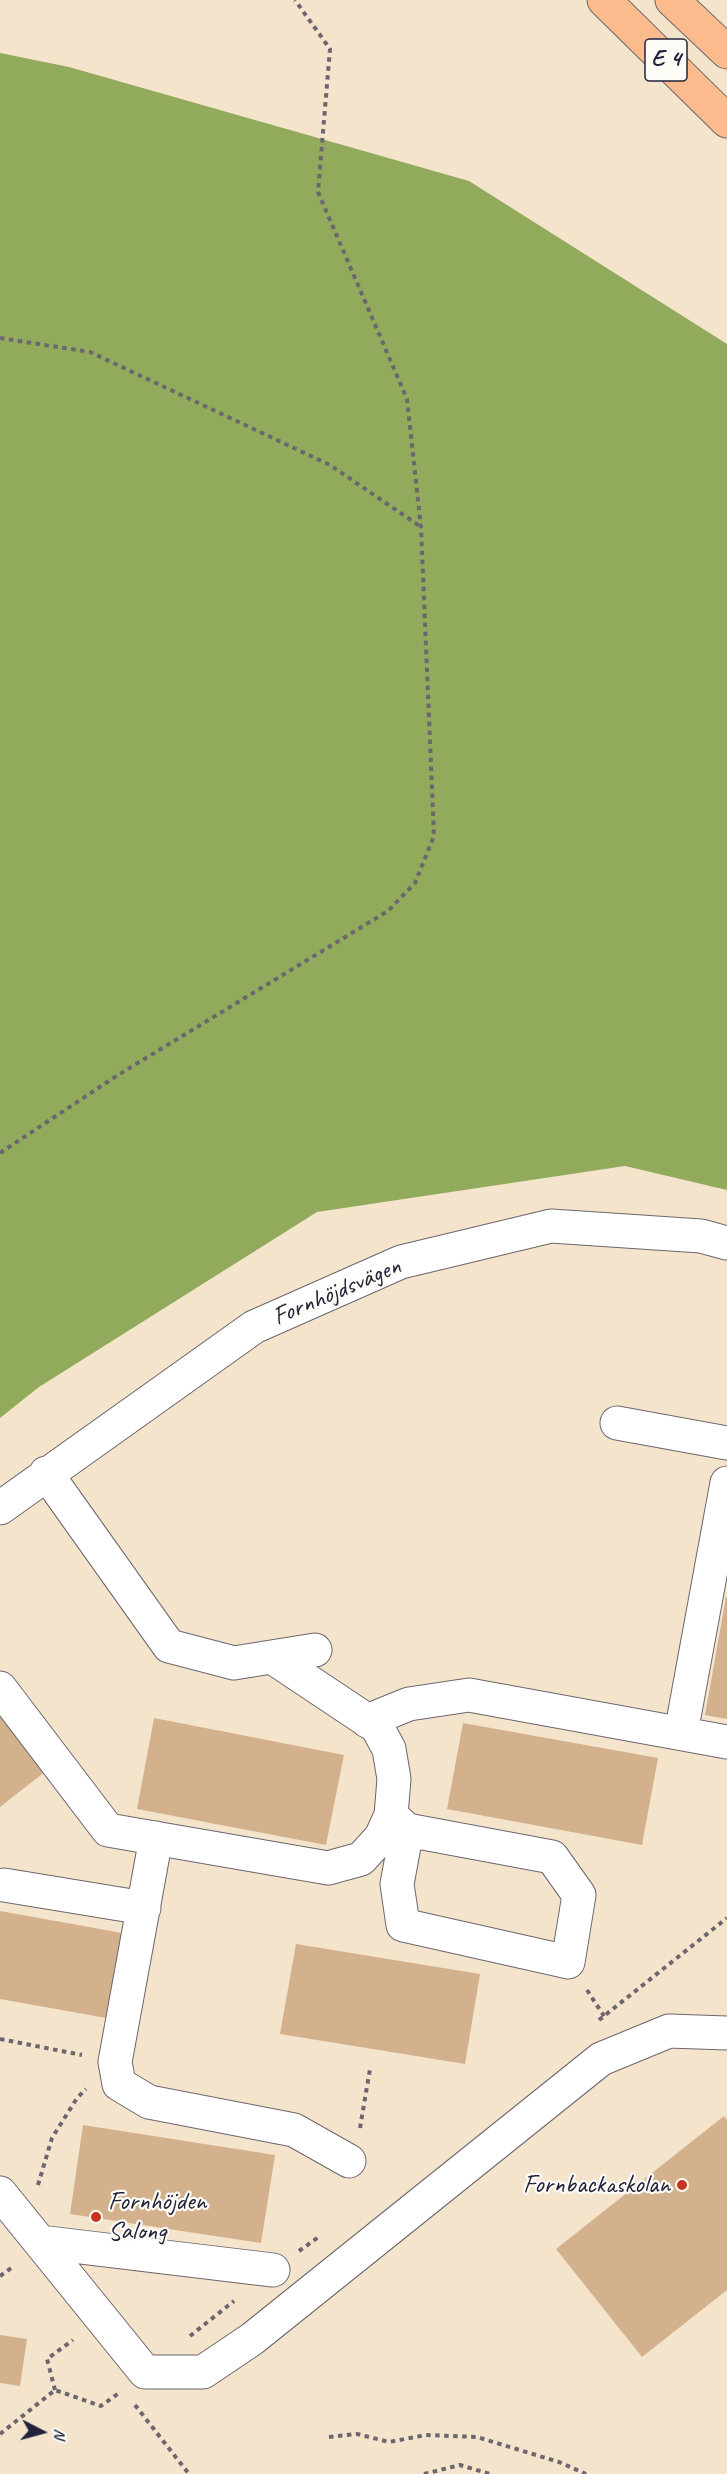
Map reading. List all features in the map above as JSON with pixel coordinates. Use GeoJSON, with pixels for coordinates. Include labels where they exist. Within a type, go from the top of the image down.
{"type":"FeatureCollection","features":[{"type":"Feature","properties":{"kind":"highway","name":"E 4"},"geometry":{"type":"LineString","coordinates":[[604,0],[727,121]]}},
{"type":"Feature","properties":{"kind":"highway","name":"E 4"},"geometry":{"type":"LineString","coordinates":[[672,0],[727,52]]}},
{"type":"Feature","properties":{"kind":"street","name":"Fornhöjdsvägen"},"geometry":{"type":"LineString","coordinates":[[0,1508],[46,1473],[254,1327],[401,1262],[551,1226],[701,1236],[727,1243]]}},
{"type":"Feature","properties":{"kind":"street"},"geometry":{"type":"LineString","coordinates":[[617,1423],[727,1443]]}},
{"type":"Feature","properties":{"kind":"street"},"geometry":{"type":"LineString","coordinates":[[46,1473],[169,1646],[234,1663],[315,1650]]}},
{"type":"Feature","properties":{"kind":"street"},"geometry":{"type":"LineString","coordinates":[[681,1733],[727,1483]]}},
{"type":"Feature","properties":{"kind":"street"},"geometry":{"type":"LineString","coordinates":[[272,1657],[377,1727],[389,1749],[399,1822],[398,1884],[403,1925],[568,1962],[579,1895],[552,1857],[399,1822]]}},
{"type":"Feature","properties":{"kind":"street"},"geometry":{"type":"LineString","coordinates":[[0,1688],[108,1830],[328,1868],[361,1859],[381,1837],[399,1822]]}},
{"type":"Feature","properties":{"kind":"street"},"geometry":{"type":"LineString","coordinates":[[367,1721],[409,1704],[469,1695],[727,1742]]}},
{"type":"Feature","properties":{"kind":"street"},"geometry":{"type":"LineString","coordinates":[[156,1838],[115,2062],[119,2084],[149,2102],[294,2130],[349,2161]]}},
{"type":"Feature","properties":{"kind":"street"},"geometry":{"type":"LineString","coordinates":[[3,1885],[144,1908]]}},
{"type":"Feature","properties":{"kind":"street"},"geometry":{"type":"LineString","coordinates":[[0,2193],[27,2241],[145,2372],[203,2372],[252,2339],[601,2059],[669,2031],[727,2033]]}},
{"type":"Feature","properties":{"kind":"street"},"geometry":{"type":"LineString","coordinates":[[27,2241],[273,2271]]}},
{"type":"Feature","properties":{"kind":"path"},"geometry":{"type":"LineString","coordinates":[[0,1153],[118,1075],[388,910],[415,883],[434,836],[422,528],[407,399],[318,192],[330,49],[295,0]]}},
{"type":"Feature","properties":{"kind":"path"},"geometry":{"type":"LineString","coordinates":[[0,338],[90,352],[330,465],[422,528]]}},
{"type":"Feature","properties":{"kind":"path"},"geometry":{"type":"LineString","coordinates":[[0,2038],[115,2062]]}},
{"type":"Feature","properties":{"kind":"path"},"geometry":{"type":"LineString","coordinates":[[0,2276],[27,2241],[26,2217],[37,2191],[52,2138],[77,2098],[115,2062]]}},
{"type":"Feature","properties":{"kind":"path"},"geometry":{"type":"LineString","coordinates":[[349,2161],[360,2133],[370,2069]]}},
{"type":"Feature","properties":{"kind":"path"},"geometry":{"type":"LineString","coordinates":[[55,2390],[47,2359],[80,2335]]}},
{"type":"Feature","properties":{"kind":"path"},"geometry":{"type":"LineString","coordinates":[[55,2390],[102,2406],[145,2372]]}},
{"type":"Feature","properties":{"kind":"path"},"geometry":{"type":"LineString","coordinates":[[0,2434],[55,2390]]}},
{"type":"Feature","properties":{"kind":"path"},"geometry":{"type":"LineString","coordinates":[[329,2437],[357,2434],[389,2442],[426,2434],[477,2437],[559,2462],[586,2474]]}},
{"type":"Feature","properties":{"kind":"path"},"geometry":{"type":"LineString","coordinates":[[424,2474],[460,2465],[490,2474]]}},
{"type":"Feature","properties":{"kind":"green space"},"geometry":{"type":"Polygon","coordinates":[[[0,53],[69,67],[469,181],[727,344],[727,1190],[625,1166],[317,1212],[39,1387],[0,1418],[0,53]]]}},
{"type":"Feature","properties":{"kind":"building"},"geometry":{"type":"Polygon","coordinates":[[[727,1597],[727,1719],[705,1715],[727,1597]]]}},
{"type":"Feature","properties":{"kind":"building"},"geometry":{"type":"Polygon","coordinates":[[[0,1711],[46,1771],[0,1807],[0,1711]]]}},
{"type":"Feature","properties":{"kind":"building"},"geometry":{"type":"Polygon","coordinates":[[[154,1718],[344,1755],[326,1845],[137,1809],[154,1718]]]}},
{"type":"Feature","properties":{"kind":"building"},"geometry":{"type":"Polygon","coordinates":[[[463,1723],[658,1758],[642,1845],[447,1809],[463,1723]]]}},
{"type":"Feature","properties":{"kind":"building"},"geometry":{"type":"Polygon","coordinates":[[[0,1911],[122,1933],[106,2018],[0,1999],[0,1911]]]}},
{"type":"Feature","properties":{"kind":"building"},"geometry":{"type":"Polygon","coordinates":[[[296,1944],[480,1974],[465,2064],[280,2034],[296,1944]]]}},
{"type":"Feature","properties":{"kind":"building","name":"Fornbackaskolan"},"geometry":{"type":"Polygon","coordinates":[[[724,2116],[727,2120],[727,2290],[642,2357],[556,2249],[724,2116]]]}},
{"type":"Feature","properties":{"kind":"building"},"geometry":{"type":"Polygon","coordinates":[[[83,2125],[275,2155],[261,2243],[70,2214],[83,2125]]]}},
{"type":"Feature","properties":{"kind":"building"},"geometry":{"type":"Polygon","coordinates":[[[0,2335],[27,2339],[20,2386],[0,2383],[0,2335]]]}},
{"type":"Feature","properties":{"kind":"place","name":"Fornbackaskolan"},"geometry":{"type":"Point","coordinates":[682,2185]}},
{"type":"Feature","properties":{"kind":"place","name":"Fornhöjden Salong"},"geometry":{"type":"Point","coordinates":[96,2217]}}]}
